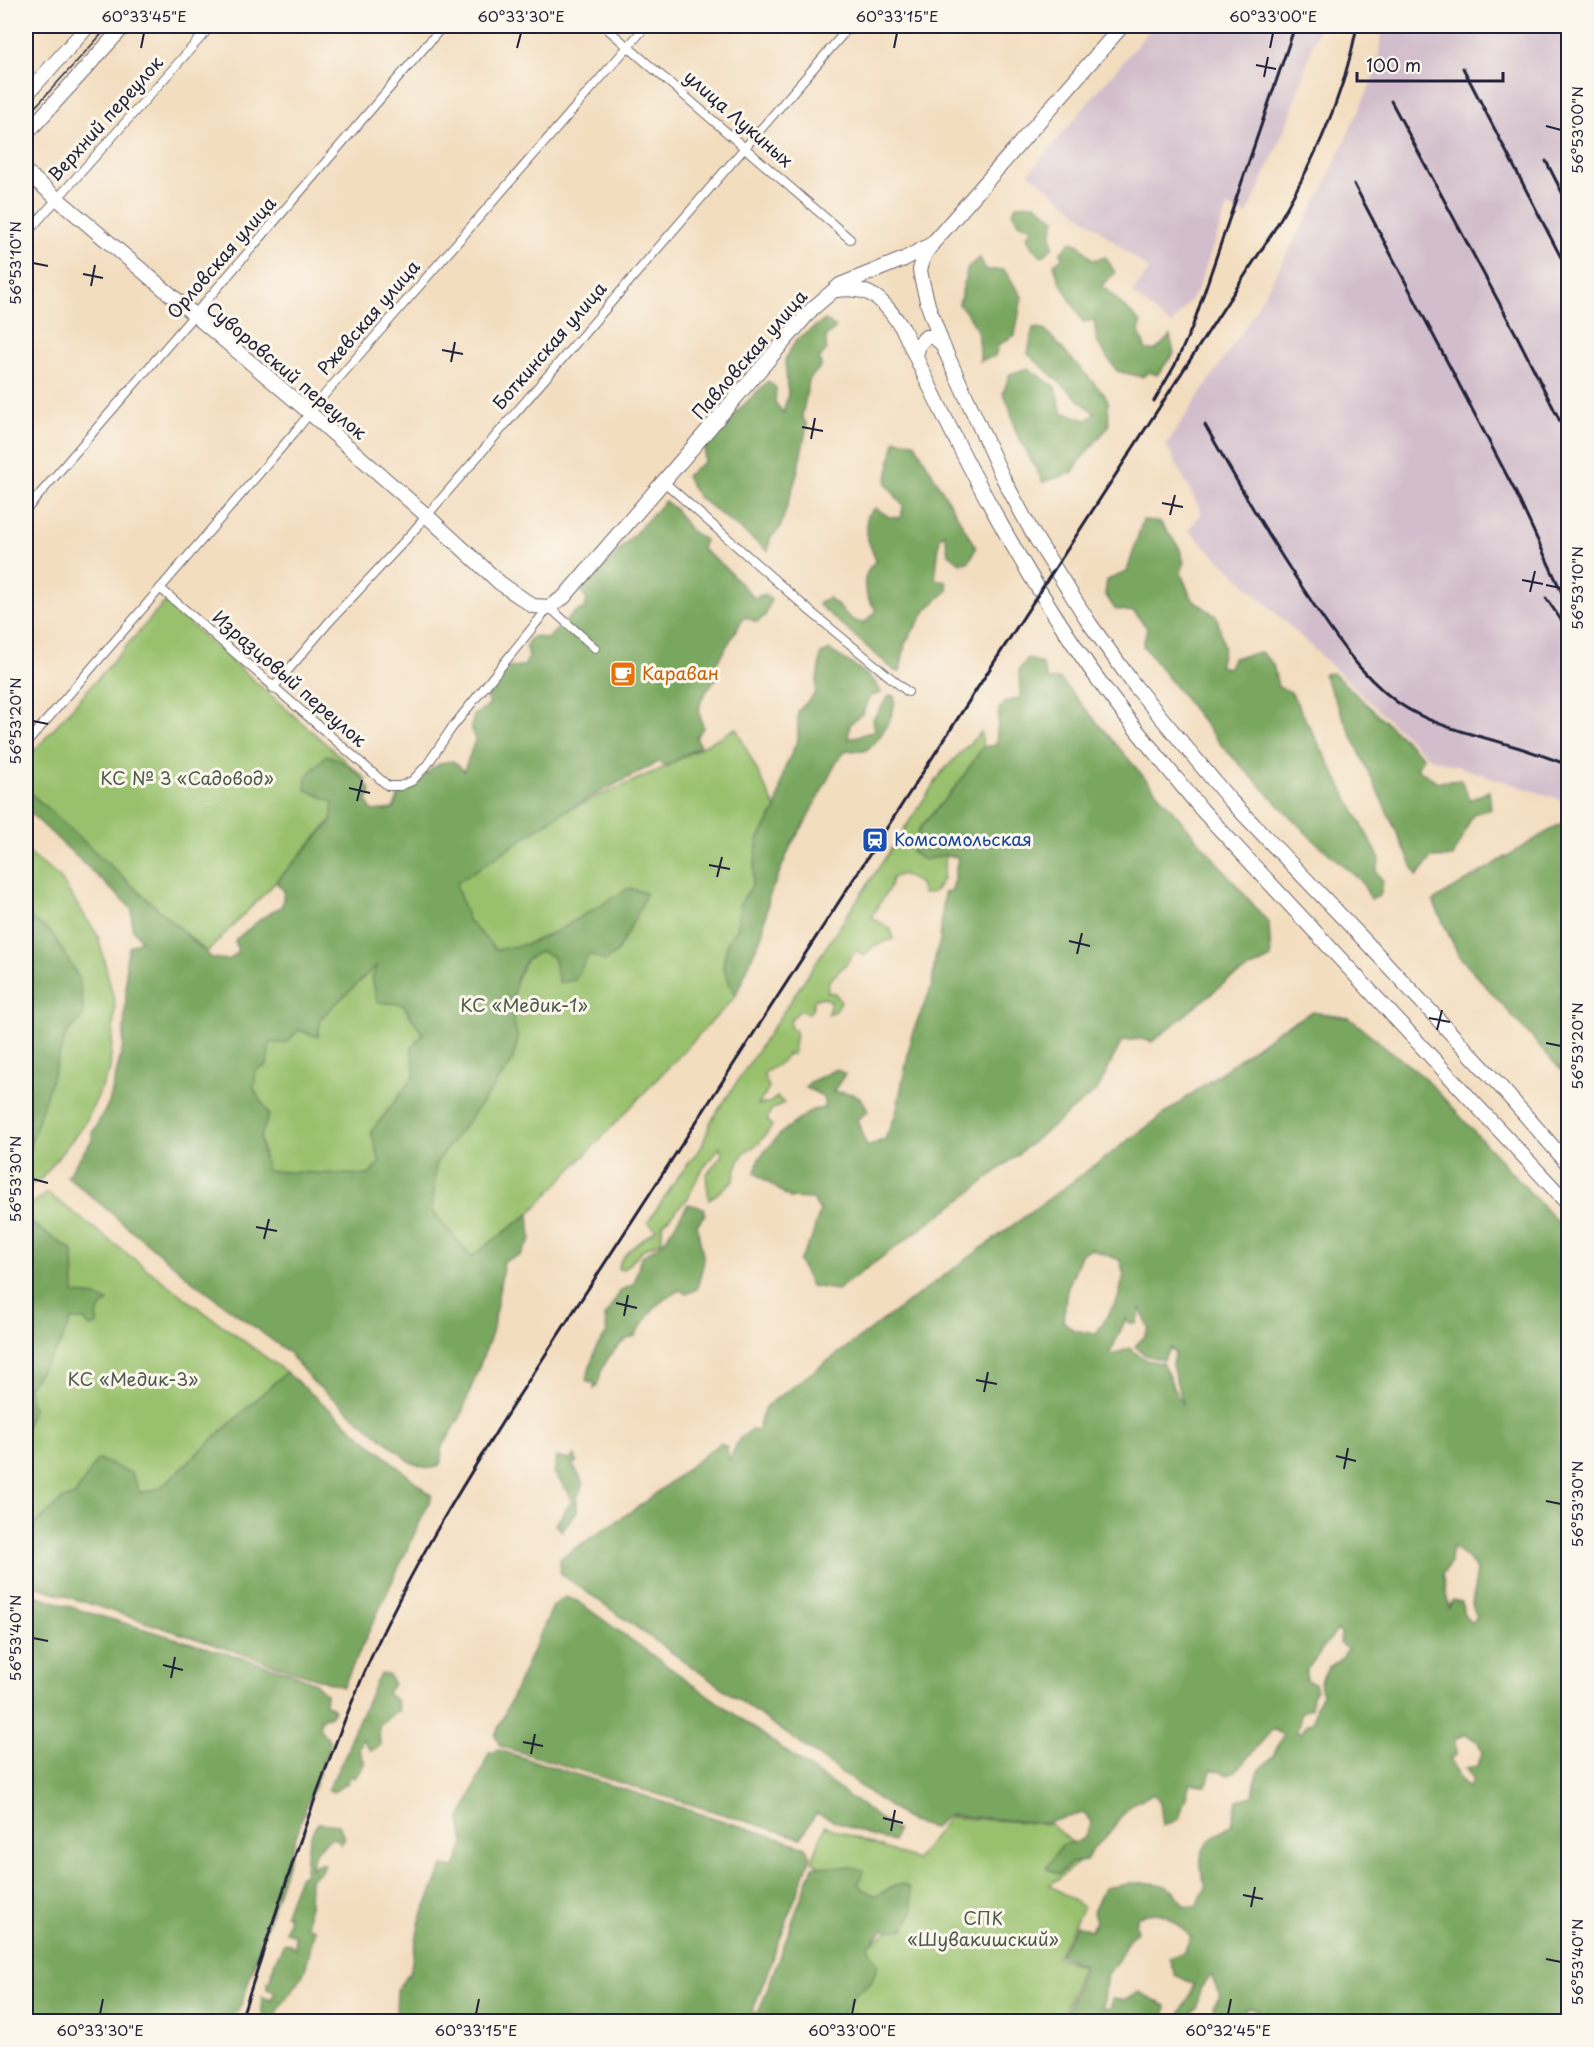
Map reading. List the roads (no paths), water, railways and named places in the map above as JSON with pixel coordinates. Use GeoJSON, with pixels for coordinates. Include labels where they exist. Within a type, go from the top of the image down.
{"type":"FeatureCollection","features":[{"type":"Feature","properties":{"kind":"main road"},"geometry":{"type":"LineString","coordinates":[[26,95],[88,26]]}},
{"type":"Feature","properties":{"kind":"main road"},"geometry":{"type":"LineString","coordinates":[[26,134],[124,26]]}},
{"type":"Feature","properties":{"kind":"main road","name":"Павловская улица"},"geometry":{"type":"LineString","coordinates":[[549,607],[564,597],[812,309],[840,285],[904,259],[932,244],[1122,26]]}},
{"type":"Feature","properties":{"kind":"main road","name":"Суворовский переулок"},"geometry":{"type":"LineString","coordinates":[[26,172],[309,412],[500,583],[533,606],[549,607]]}},
{"type":"Feature","properties":{"kind":"main road"},"geometry":{"type":"LineString","coordinates":[[932,244],[924,255],[920,270],[928,305],[943,346],[981,431],[1032,531],[1074,601],[1135,686],[1229,800],[1413,993],[1569,1164]]}},
{"type":"Feature","properties":{"kind":"main road"},"geometry":{"type":"LineString","coordinates":[[832,291],[849,289],[867,291],[879,298],[903,328],[1007,538],[1069,638],[1132,724],[1202,810],[1569,1204]]}},
{"type":"Feature","properties":{"kind":"main road"},"geometry":{"type":"LineString","coordinates":[[916,356],[919,344],[926,337],[934,338],[943,346]]}},
{"type":"Feature","properties":{"kind":"street","name":"Верхний переулок"},"geometry":{"type":"LineString","coordinates":[[26,234],[211,26]]}},
{"type":"Feature","properties":{"kind":"street","name":"Орловская улица"},"geometry":{"type":"LineString","coordinates":[[26,510],[443,26]]}},
{"type":"Feature","properties":{"kind":"street","name":"улица Лукиных"},"geometry":{"type":"LineString","coordinates":[[604,26],[850,239]]}},
{"type":"Feature","properties":{"kind":"street","name":"Ржевская улица"},"geometry":{"type":"LineString","coordinates":[[26,744],[309,412],[646,26]]}},
{"type":"Feature","properties":{"kind":"street","name":"Боткинская улица"},"geometry":{"type":"LineString","coordinates":[[273,688],[329,622],[410,535],[850,26]]}},
{"type":"Feature","properties":{"kind":"street"},"geometry":{"type":"LineString","coordinates":[[663,481],[811,612],[908,692]]}},
{"type":"Feature","properties":{"kind":"street","name":"Изразцовый переулок"},"geometry":{"type":"LineString","coordinates":[[160,588],[380,780],[388,786],[400,786]]}},
{"type":"Feature","properties":{"kind":"street"},"geometry":{"type":"LineString","coordinates":[[549,607],[595,648]]}},
{"type":"Feature","properties":{"kind":"street","name":"Павловская улица"},"geometry":{"type":"LineString","coordinates":[[400,786],[412,780],[427,765],[451,729],[549,607]]}},
{"type":"Feature","properties":{"kind":"tram line"},"geometry":{"type":"LineString","coordinates":[[26,117],[109,26]]}},
{"type":"Feature","properties":{"kind":"railway"},"geometry":{"type":"LineString","coordinates":[[1154,401],[1175,365],[1193,325],[1295,26]]}},
{"type":"Feature","properties":{"kind":"railway"},"geometry":{"type":"LineString","coordinates":[[240,2022],[297,1851],[343,1724],[376,1645],[413,1572],[518,1397],[1271,235],[1312,160],[1334,108],[1357,26]]}},
{"type":"Feature","properties":{"kind":"railway"},"geometry":{"type":"LineString","coordinates":[[1463,68],[1568,271]]}},
{"type":"Feature","properties":{"kind":"railway"},"geometry":{"type":"LineString","coordinates":[[1391,101],[1517,336],[1568,437]]}},
{"type":"Feature","properties":{"kind":"railway"},"geometry":{"type":"LineString","coordinates":[[1546,161],[1568,204]]}},
{"type":"Feature","properties":{"kind":"railway"},"geometry":{"type":"LineString","coordinates":[[1354,184],[1515,491],[1568,606]]}},
{"type":"Feature","properties":{"kind":"railway"},"geometry":{"type":"LineString","coordinates":[[1205,425],[1265,529],[1324,621],[1369,678],[1397,702],[1435,722],[1528,750],[1568,765]]}},
{"type":"Feature","properties":{"kind":"railway"},"geometry":{"type":"LineString","coordinates":[[1546,598],[1568,630]]}},
{"type":"Feature","properties":{"kind":"place","name":"Караван"},"geometry":{"type":"Point","coordinates":[623,674]}},
{"type":"Feature","properties":{"kind":"place","name":"Комсомольская"},"geometry":{"type":"Point","coordinates":[875,840]}},
{"type":"Feature","properties":{"kind":"park label","name":"КС № 3 «Садовод»"},"geometry":{"type":"Point","coordinates":[187,779]}},
{"type":"Feature","properties":{"kind":"park label","name":"КС «Медик-1»"},"geometry":{"type":"Point","coordinates":[524,1006]}},
{"type":"Feature","properties":{"kind":"park label","name":"КС «Медик-3»"},"geometry":{"type":"Point","coordinates":[133,1380]}},
{"type":"Feature","properties":{"kind":"park label","name":"СПК «Шувакишский»"},"geometry":{"type":"Point","coordinates":[983,1929]}}]}
